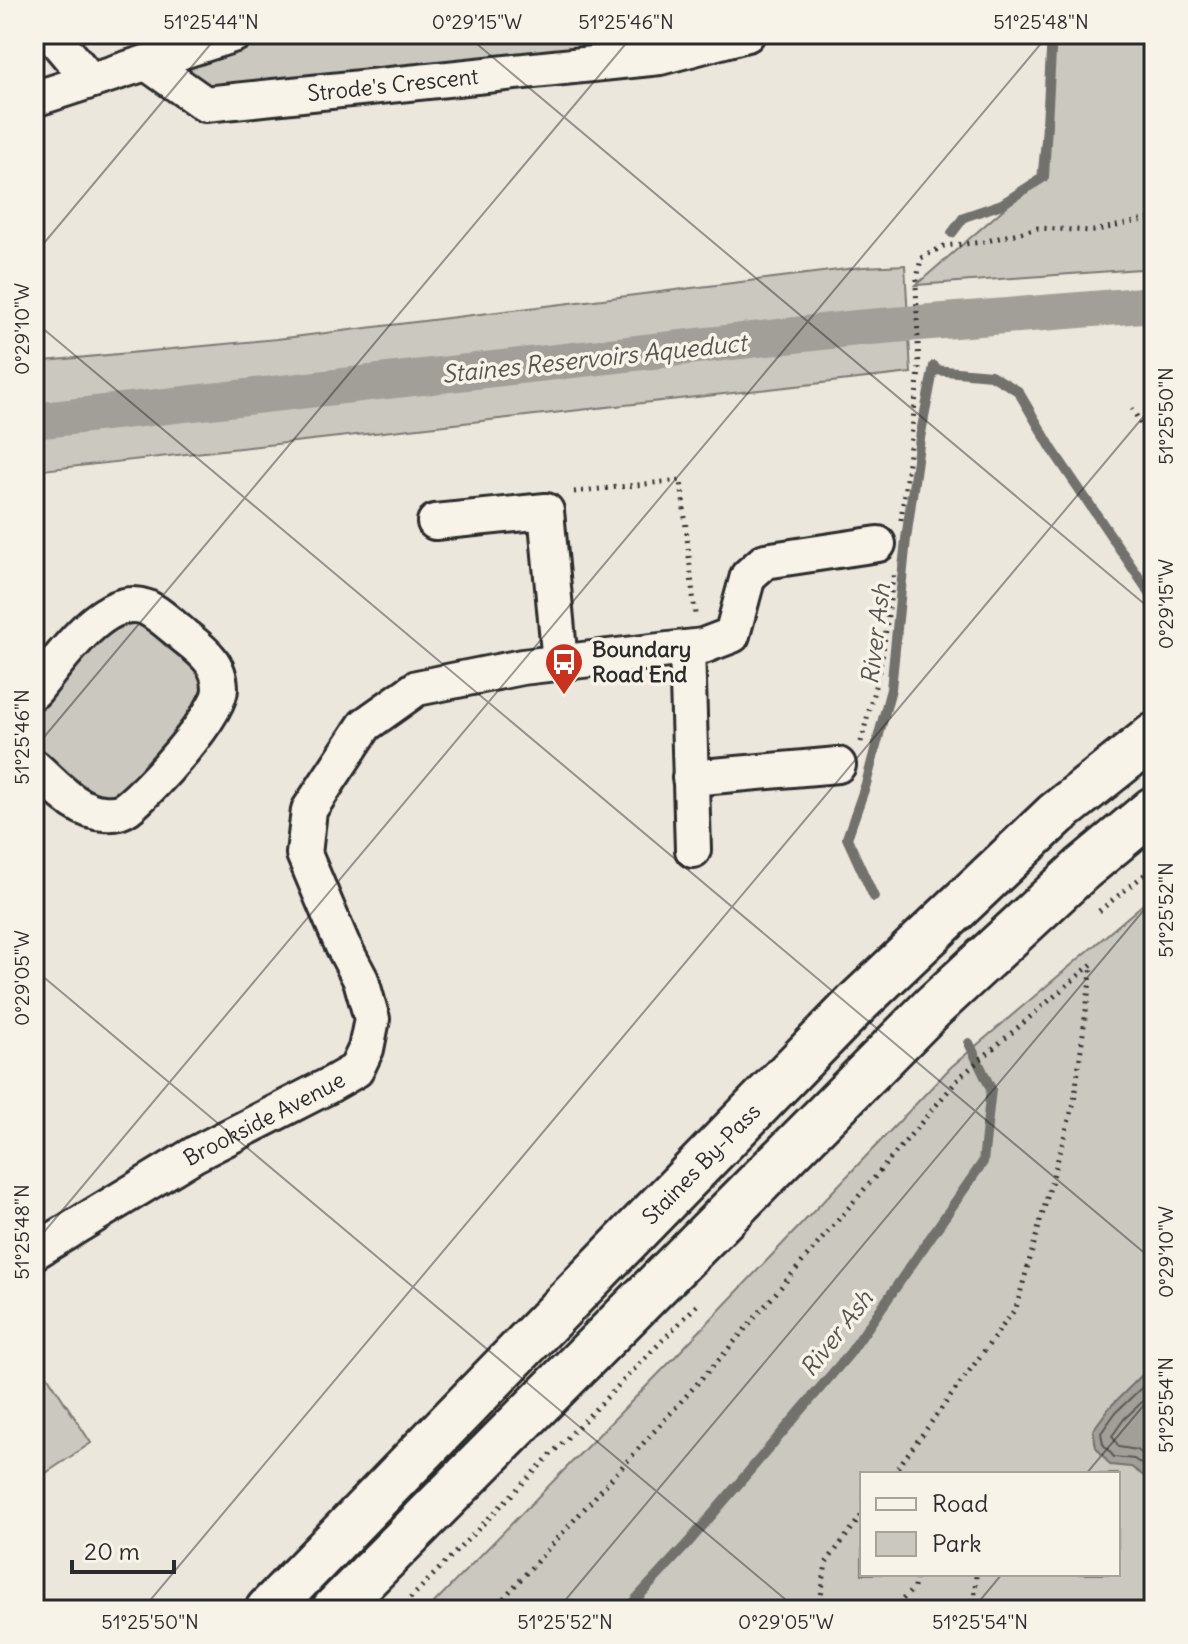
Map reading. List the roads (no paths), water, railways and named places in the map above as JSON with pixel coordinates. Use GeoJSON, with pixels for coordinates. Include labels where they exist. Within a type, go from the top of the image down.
{"type":"FeatureCollection","features":[{"type":"Feature","properties":{"kind":"highway","name":"Staines By-Pass"},"geometry":{"type":"LineString","coordinates":[[268,1610],[858,1002],[1056,814],[1154,736]]}},
{"type":"Feature","properties":{"kind":"highway"},"geometry":{"type":"LineString","coordinates":[[334,1610],[933,1007],[1082,869],[1154,809]]}},
{"type":"Feature","properties":{"kind":"street"},"geometry":{"type":"LineString","coordinates":[[51,34],[89,79]]}},
{"type":"Feature","properties":{"kind":"street"},"geometry":{"type":"LineString","coordinates":[[34,99],[235,34]]}},
{"type":"Feature","properties":{"kind":"street","name":"Strode's Crescent"},"geometry":{"type":"LineString","coordinates":[[147,63],[205,104],[660,57],[747,34]]}},
{"type":"Feature","properties":{"kind":"street"},"geometry":{"type":"LineString","coordinates":[[435,522],[546,511],[560,663]]}},
{"type":"Feature","properties":{"kind":"street","name":"Brookside Avenue"},"geometry":{"type":"LineString","coordinates":[[34,1252],[195,1154],[356,1070],[366,1049],[372,1019],[361,980],[342,944],[304,854],[309,810],[365,725],[417,688],[522,667],[693,647],[732,635],[748,576],[765,561],[888,543]]}},
{"type":"Feature","properties":{"kind":"street"},"geometry":{"type":"LineString","coordinates":[[34,691],[88,627],[105,613],[127,604],[145,607],[211,658],[219,673],[220,692],[213,712],[205,722],[125,810],[105,814],[82,808],[34,767]]}},
{"type":"Feature","properties":{"kind":"street"},"geometry":{"type":"LineString","coordinates":[[693,647],[690,778],[693,850]]}},
{"type":"Feature","properties":{"kind":"street"},"geometry":{"type":"LineString","coordinates":[[690,778],[838,765]]}},
{"type":"Feature","properties":{"kind":"water"},"geometry":{"type":"Polygon","coordinates":[[[1154,1363],[1154,1483],[1131,1467],[1110,1465],[1096,1447],[1093,1430],[1110,1407],[1154,1363]]]}},
{"type":"Feature","properties":{"kind":"waterway","name":"River Ash"},"geometry":{"type":"LineString","coordinates":[[952,233],[964,217],[1002,204],[1044,177],[1052,34]]}},
{"type":"Feature","properties":{"kind":"waterway","name":"Staines Reservoirs Aqueduct"},"geometry":{"type":"LineString","coordinates":[[34,421],[857,328],[1154,304]]}},
{"type":"Feature","properties":{"kind":"waterway","name":"River Ash"},"geometry":{"type":"LineString","coordinates":[[874,897],[847,838],[866,784],[891,689],[906,539],[934,366]]}},
{"type":"Feature","properties":{"kind":"waterway"},"geometry":{"type":"LineString","coordinates":[[934,370],[991,375],[1018,391],[1052,449],[1153,598]]}},
{"type":"Feature","properties":{"kind":"waterway","name":"River Ash"},"geometry":{"type":"LineString","coordinates":[[626,1610],[688,1543],[850,1353],[983,1162],[991,1089],[969,1043]]}},
{"type":"Feature","properties":{"kind":"place","name":"Boundary Road End"},"geometry":{"type":"Point","coordinates":[564,696]}}]}
